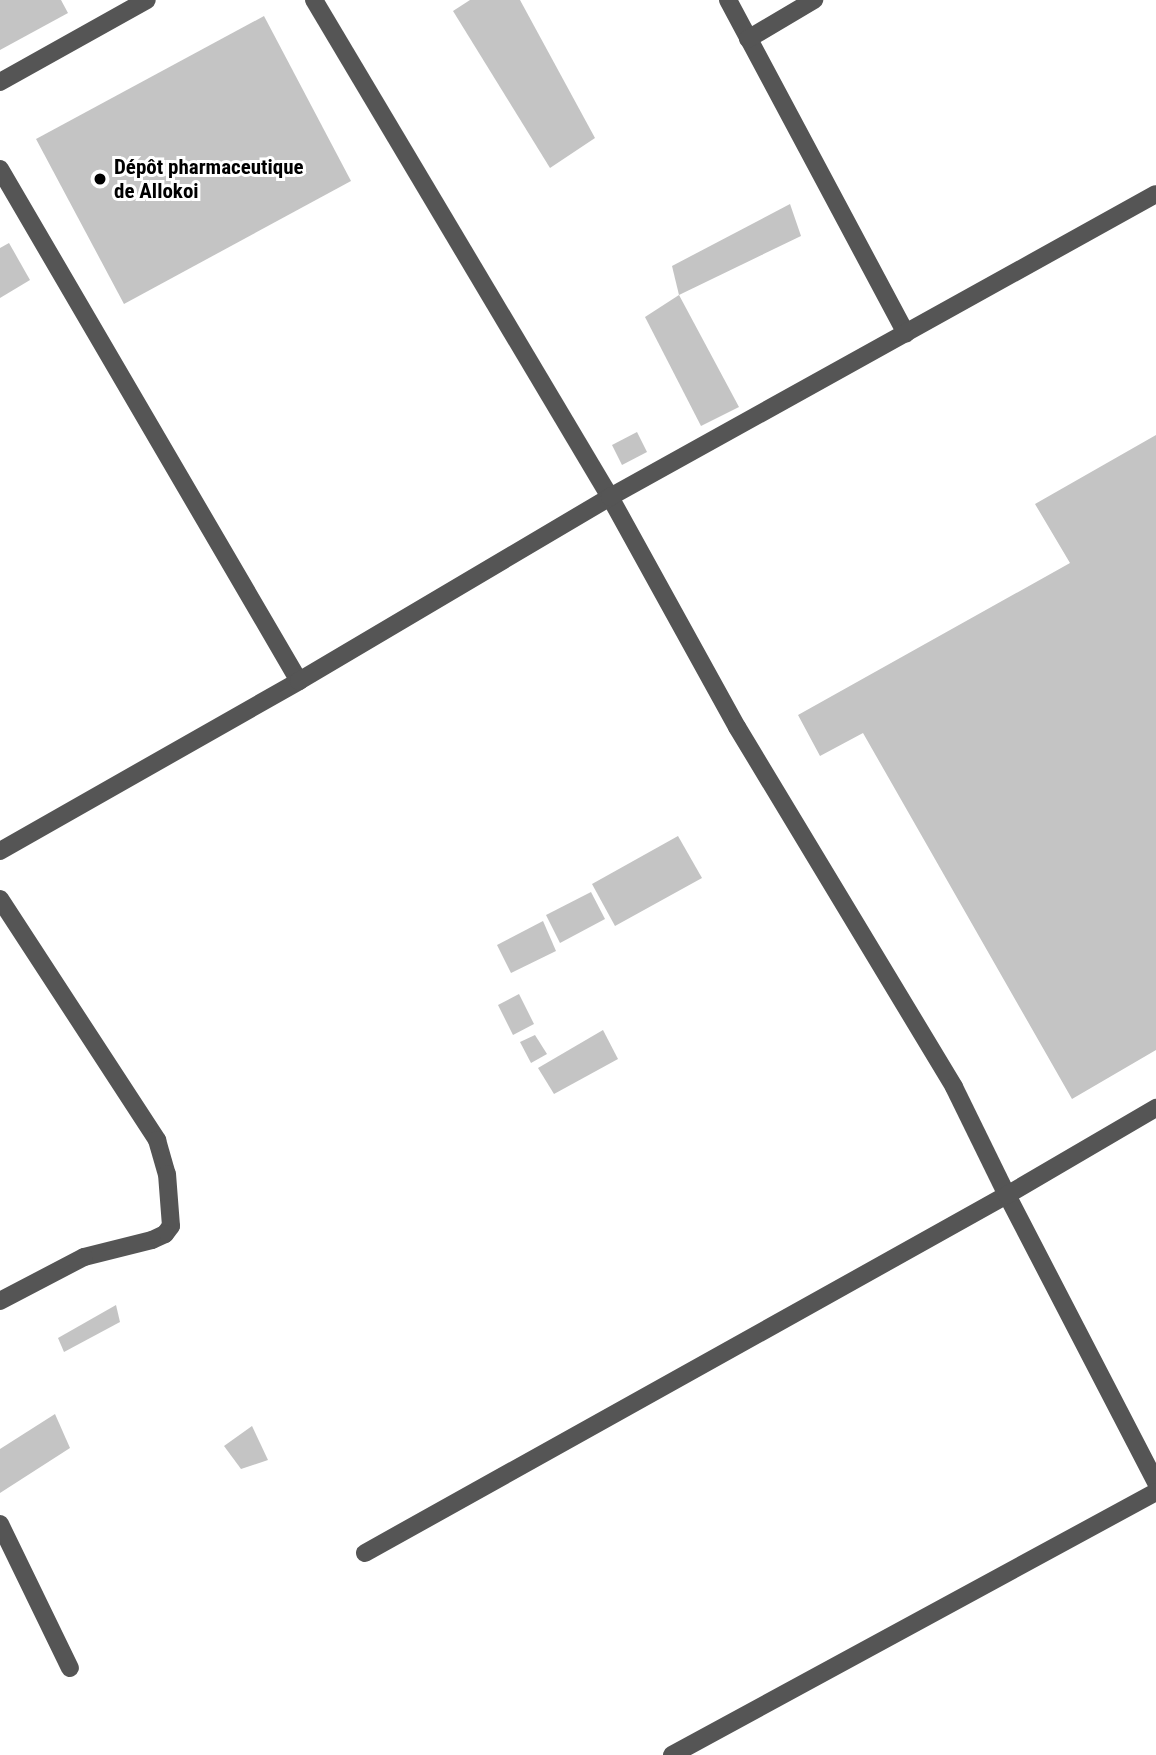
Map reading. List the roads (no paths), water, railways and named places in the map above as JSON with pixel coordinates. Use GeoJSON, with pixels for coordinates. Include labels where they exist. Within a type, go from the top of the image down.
{"type":"FeatureCollection","features":[{"type":"Feature","properties":{"kind":"street"},"geometry":{"type":"LineString","coordinates":[[0,82],[147,0]]}},
{"type":"Feature","properties":{"kind":"street"},"geometry":{"type":"LineString","coordinates":[[314,0],[610,497],[737,727],[954,1087],[1156,1483]]}},
{"type":"Feature","properties":{"kind":"street"},"geometry":{"type":"LineString","coordinates":[[727,0],[906,332]]}},
{"type":"Feature","properties":{"kind":"street"},"geometry":{"type":"LineString","coordinates":[[748,38],[814,0]]}},
{"type":"Feature","properties":{"kind":"street"},"geometry":{"type":"LineString","coordinates":[[0,169],[299,681]]}},
{"type":"Feature","properties":{"kind":"street"},"geometry":{"type":"LineString","coordinates":[[0,851],[299,681],[610,497],[1156,194]]}},
{"type":"Feature","properties":{"kind":"street"},"geometry":{"type":"LineString","coordinates":[[0,899],[157,1140],[167,1174],[171,1226],[165,1234],[152,1240],[84,1256],[0,1301]]}},
{"type":"Feature","properties":{"kind":"street"},"geometry":{"type":"LineString","coordinates":[[365,1553],[1007,1195],[1156,1108]]}},
{"type":"Feature","properties":{"kind":"street"},"geometry":{"type":"LineString","coordinates":[[672,1755],[1156,1492]]}},
{"type":"Feature","properties":{"kind":"street"},"geometry":{"type":"LineString","coordinates":[[0,1524],[70,1668]]}},
{"type":"Feature","properties":{"kind":"place","name":"Dépôt pharmaceutique de Allokoi"},"geometry":{"type":"Point","coordinates":[100,179]}}]}
